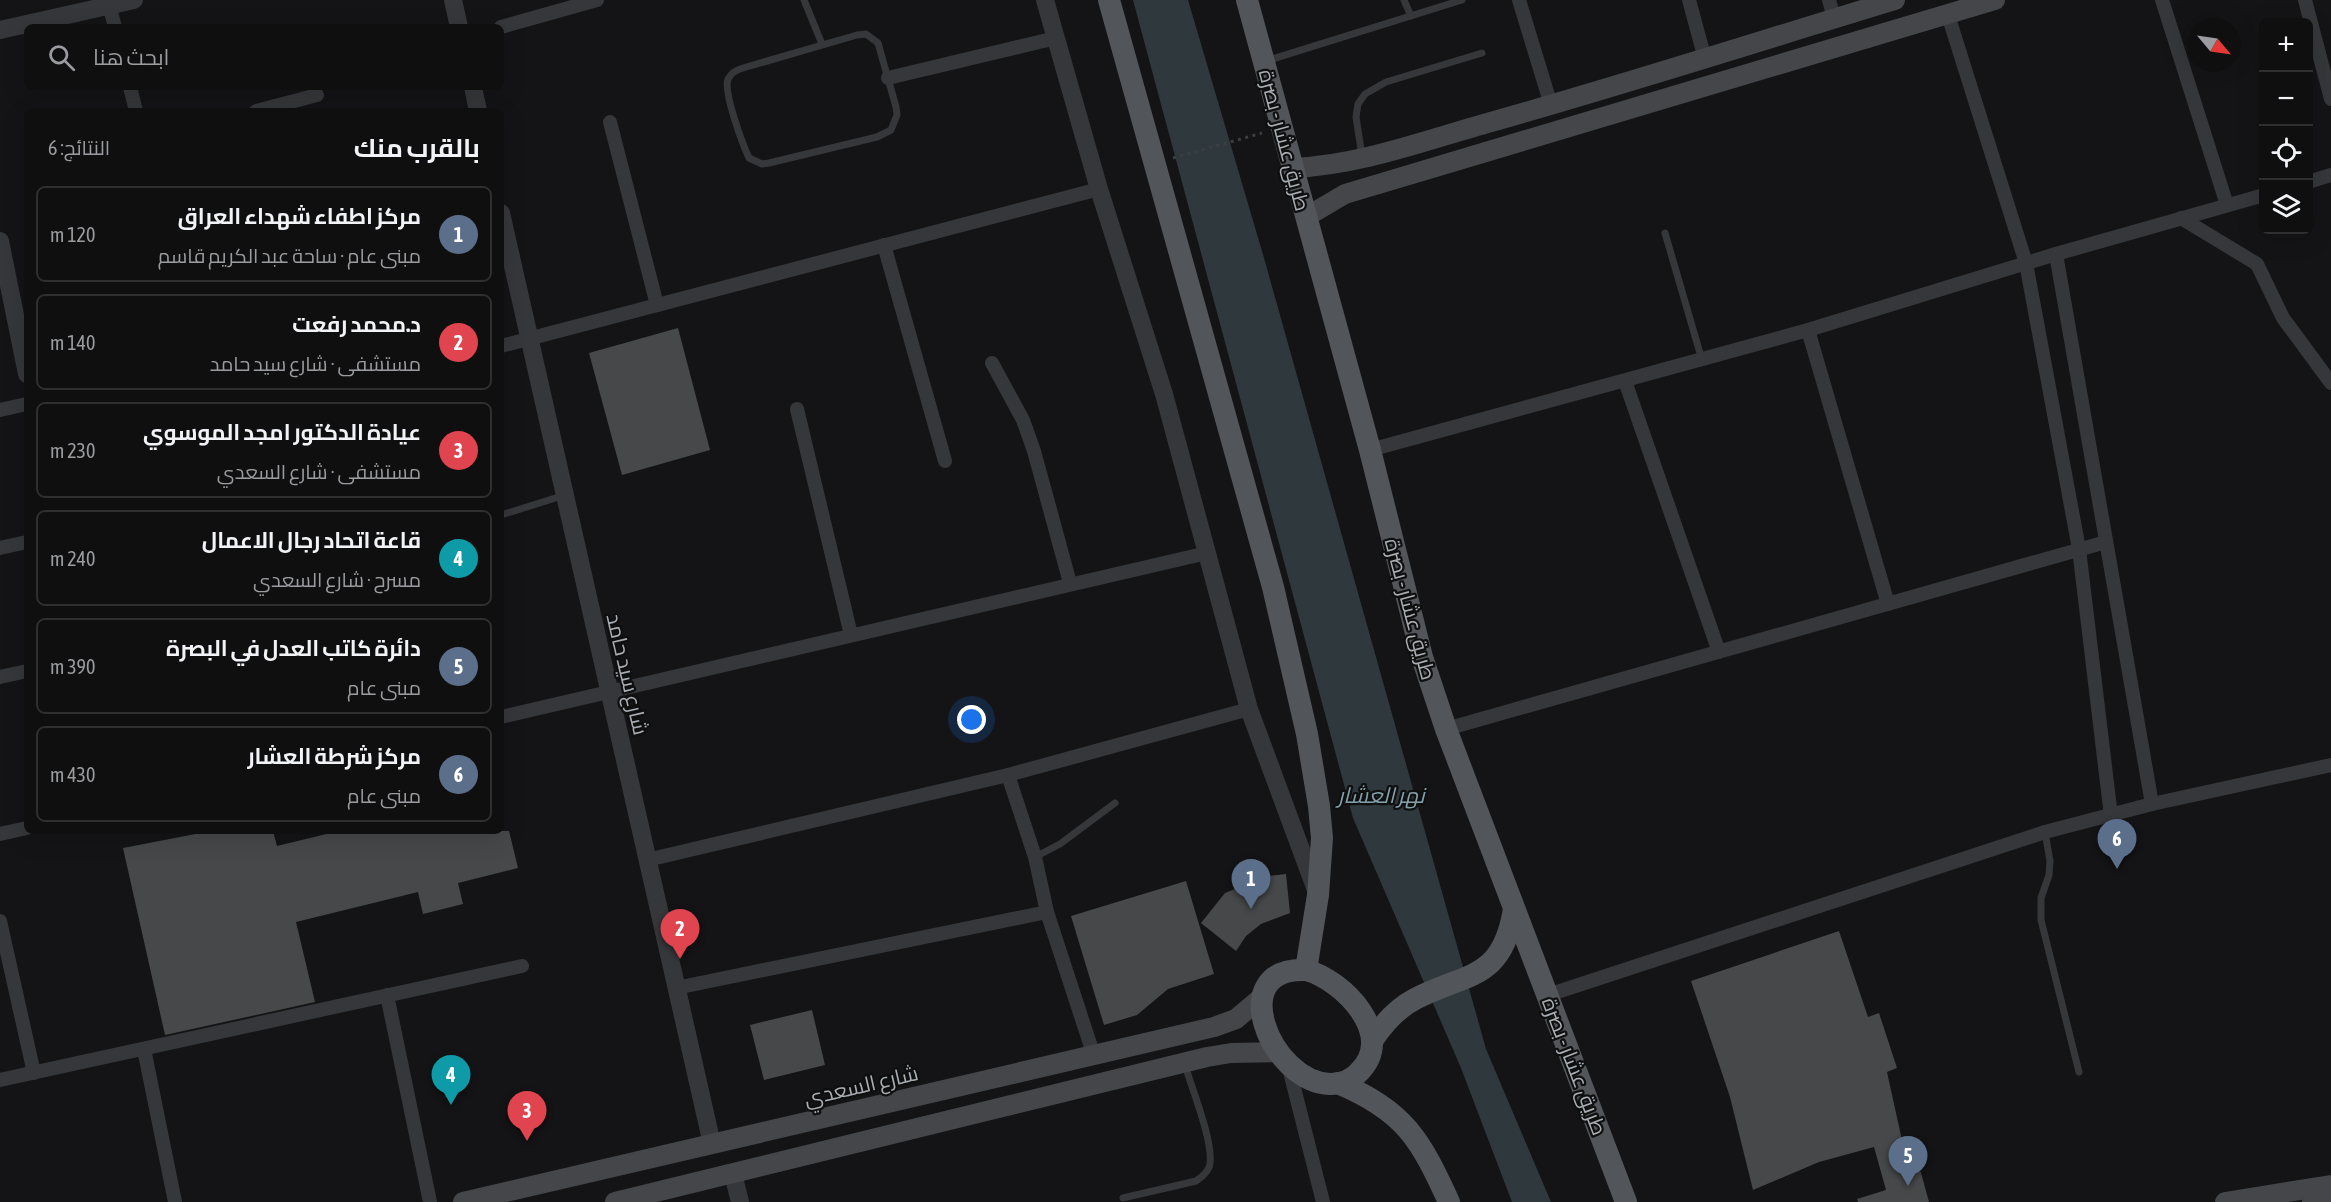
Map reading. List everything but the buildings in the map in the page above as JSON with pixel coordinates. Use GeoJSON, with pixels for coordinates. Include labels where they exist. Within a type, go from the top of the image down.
{"type":"FeatureCollection","features":[{"type":"Feature","properties":{"kind":"main road"},"geometry":{"type":"LineString","coordinates":[[1109,0],[1160,174],[1281,621],[1307,734],[1322,838],[1318,895],[1306,970]]}},
{"type":"Feature","properties":{"kind":"main road","name":"طريق عشار - بصرة"},"geometry":{"type":"LineString","coordinates":[[1247,0],[1370,450],[1422,657],[1446,729],[1626,1202]]}},
{"type":"Feature","properties":{"kind":"main road"},"geometry":{"type":"LineString","coordinates":[[1293,168],[1317,167],[1362,158],[1705,59],[1832,9],[1895,0]]}},
{"type":"Feature","properties":{"kind":"main road"},"geometry":{"type":"LineString","coordinates":[[1306,217],[1345,194],[1946,8],[1995,0]]}},
{"type":"Feature","properties":{"kind":"main road"},"geometry":{"type":"LineString","coordinates":[[1372,1041],[1367,1022],[1349,996],[1328,979],[1306,970],[1287,971],[1279,975],[1271,981],[1262,997],[1265,1029],[1283,1057],[1319,1082],[1347,1081],[1363,1069],[1368,1060],[1372,1041],[1391,1016],[1416,998],[1468,979],[1483,969],[1500,950],[1511,926],[1514,909]]}},
{"type":"Feature","properties":{"kind":"main road","name":"شارع السعدي"},"geometry":{"type":"LineString","coordinates":[[463,1202],[1226,1024],[1245,1013],[1262,997]]}},
{"type":"Feature","properties":{"kind":"main road"},"geometry":{"type":"LineString","coordinates":[[615,1202],[1184,1063],[1231,1053],[1283,1057]]}},
{"type":"Feature","properties":{"kind":"main road"},"geometry":{"type":"LineString","coordinates":[[1338,1083],[1368,1096],[1394,1113],[1416,1137],[1449,1202]]}},
{"type":"Feature","properties":{"kind":"main road"},"geometry":{"type":"LineString","coordinates":[[2225,1202],[2331,1185]]}},
{"type":"Feature","properties":{"kind":"main road"},"geometry":{"type":"LineString","coordinates":[[2312,1202],[2331,1196]]}},
{"type":"Feature","properties":{"kind":"street"},"geometry":{"type":"LineString","coordinates":[[26,24],[134,0]]}},
{"type":"Feature","properties":{"kind":"street"},"geometry":{"type":"LineString","coordinates":[[453,0],[458,24]]}},
{"type":"Feature","properties":{"kind":"street"},"geometry":{"type":"LineString","coordinates":[[504,26],[597,0]]}},
{"type":"Feature","properties":{"kind":"street"},"geometry":{"type":"LineString","coordinates":[[1045,0],[1099,189],[1164,394],[1249,709],[1318,895]]}},
{"type":"Feature","properties":{"kind":"street"},"geometry":{"type":"LineString","coordinates":[[1519,0],[1551,105]]}},
{"type":"Feature","properties":{"kind":"street"},"geometry":{"type":"LineString","coordinates":[[1689,0],[1705,59]]}},
{"type":"Feature","properties":{"kind":"street"},"geometry":{"type":"LineString","coordinates":[[2162,0],[2227,205]]}},
{"type":"Feature","properties":{"kind":"street"},"geometry":{"type":"LineString","coordinates":[[2305,0],[2331,99]]}},
{"type":"Feature","properties":{"kind":"street"},"geometry":{"type":"LineString","coordinates":[[110,5],[114,24]]}},
{"type":"Feature","properties":{"kind":"street"},"geometry":{"type":"LineString","coordinates":[[1946,8],[2026,263],[2079,549],[2111,816]]}},
{"type":"Feature","properties":{"kind":"street"},"geometry":{"type":"LineString","coordinates":[[0,30],[24,25]]}},
{"type":"Feature","properties":{"kind":"street"},"geometry":{"type":"LineString","coordinates":[[888,78],[1056,38]]}},
{"type":"Feature","properties":{"kind":"street"},"geometry":{"type":"LineString","coordinates":[[131,90],[135,108]]}},
{"type":"Feature","properties":{"kind":"street"},"geometry":{"type":"LineString","coordinates":[[473,90],[477,108]]}},
{"type":"Feature","properties":{"kind":"street"},"geometry":{"type":"LineString","coordinates":[[267,108],[317,95]]}},
{"type":"Feature","properties":{"kind":"street"},"geometry":{"type":"LineString","coordinates":[[610,122],[657,305]]}},
{"type":"Feature","properties":{"kind":"street"},"geometry":{"type":"LineString","coordinates":[[2313,180],[2331,175]]}},
{"type":"Feature","properties":{"kind":"street"},"geometry":{"type":"LineString","coordinates":[[504,345],[1099,189]]}},
{"type":"Feature","properties":{"kind":"street"},"geometry":{"type":"LineString","coordinates":[[1370,450],[1808,330],[2056,254],[2259,196]]}},
{"type":"Feature","properties":{"kind":"street"},"geometry":{"type":"LineString","coordinates":[[2181,218],[2257,264],[2283,318],[2314,356],[2331,383]]}},
{"type":"Feature","properties":{"kind":"street","name":"شارع سيد حامد"},"geometry":{"type":"LineString","coordinates":[[504,226],[711,1144]]}},
{"type":"Feature","properties":{"kind":"street"},"geometry":{"type":"LineString","coordinates":[[0,241],[21,311],[24,342]]}},
{"type":"Feature","properties":{"kind":"street"},"geometry":{"type":"LineString","coordinates":[[884,245],[945,461]]}},
{"type":"Feature","properties":{"kind":"street"},"geometry":{"type":"LineString","coordinates":[[2056,254],[2152,804]]}},
{"type":"Feature","properties":{"kind":"street"},"geometry":{"type":"LineString","coordinates":[[1808,330],[1888,604]]}},
{"type":"Feature","properties":{"kind":"street"},"geometry":{"type":"LineString","coordinates":[[992,363],[1023,420],[1034,451],[1070,583]]}},
{"type":"Feature","properties":{"kind":"street"},"geometry":{"type":"LineString","coordinates":[[1625,381],[1719,652]]}},
{"type":"Feature","properties":{"kind":"street"},"geometry":{"type":"LineString","coordinates":[[0,410],[24,406]]}},
{"type":"Feature","properties":{"kind":"street"},"geometry":{"type":"LineString","coordinates":[[797,409],[851,635]]}},
{"type":"Feature","properties":{"kind":"street"},"geometry":{"type":"LineString","coordinates":[[1446,729],[2106,542]]}},
{"type":"Feature","properties":{"kind":"street"},"geometry":{"type":"LineString","coordinates":[[0,548],[24,543]]}},
{"type":"Feature","properties":{"kind":"street"},"geometry":{"type":"LineString","coordinates":[[504,716],[1207,553]]}},
{"type":"Feature","properties":{"kind":"street"},"geometry":{"type":"LineString","coordinates":[[0,677],[24,671]]}},
{"type":"Feature","properties":{"kind":"street"},"geometry":{"type":"LineString","coordinates":[[647,860],[1008,775],[1249,709]]}},
{"type":"Feature","properties":{"kind":"street"},"geometry":{"type":"LineString","coordinates":[[1548,995],[2045,832],[2152,804],[2331,765]]}},
{"type":"Feature","properties":{"kind":"street"},"geometry":{"type":"LineString","coordinates":[[1008,775],[1035,857],[1047,912],[1094,1056]]}},
{"type":"Feature","properties":{"kind":"street"},"geometry":{"type":"LineString","coordinates":[[0,834],[24,829]]}},
{"type":"Feature","properties":{"kind":"street"},"geometry":{"type":"LineString","coordinates":[[676,988],[1047,912]]}},
{"type":"Feature","properties":{"kind":"street"},"geometry":{"type":"LineString","coordinates":[[0,921],[34,1073]]}},
{"type":"Feature","properties":{"kind":"street"},"geometry":{"type":"LineString","coordinates":[[0,1080],[522,966]]}},
{"type":"Feature","properties":{"kind":"street"},"geometry":{"type":"LineString","coordinates":[[387,996],[430,1202]]}},
{"type":"Feature","properties":{"kind":"street"},"geometry":{"type":"LineString","coordinates":[[144,1049],[175,1202]]}},
{"type":"Feature","properties":{"kind":"street"},"geometry":{"type":"LineString","coordinates":[[1283,1057],[1323,1202]]}},
{"type":"Feature","properties":{"kind":"street"},"geometry":{"type":"LineString","coordinates":[[733,1174],[740,1202]]}},
{"type":"Feature","properties":{"kind":"lane"},"geometry":{"type":"LineString","coordinates":[[804,0],[822,45]]}},
{"type":"Feature","properties":{"kind":"lane"},"geometry":{"type":"LineString","coordinates":[[1404,0],[1411,16]]}},
{"type":"Feature","properties":{"kind":"lane"},"geometry":{"type":"LineString","coordinates":[[1264,62],[1462,0]]}},
{"type":"Feature","properties":{"kind":"lane"},"geometry":{"type":"LineString","coordinates":[[862,34],[871,36],[878,43],[897,115],[891,130],[885,135],[768,163],[755,162],[746,151],[728,92],[728,80],[736,70],[822,45],[862,34]]}},
{"type":"Feature","properties":{"kind":"lane"},"geometry":{"type":"LineString","coordinates":[[1362,158],[1356,117],[1358,104],[1365,94],[1386,82],[1482,53]]}},
{"type":"Feature","properties":{"kind":"lane"},"geometry":{"type":"LineString","coordinates":[[1665,233],[1702,360]]}},
{"type":"Feature","properties":{"kind":"lane"},"geometry":{"type":"LineString","coordinates":[[504,514],[565,495]]}},
{"type":"Feature","properties":{"kind":"lane"},"geometry":{"type":"LineString","coordinates":[[1035,857],[1060,844],[1115,803]]}},
{"type":"Feature","properties":{"kind":"lane"},"geometry":{"type":"LineString","coordinates":[[2045,832],[2049,875],[2041,898],[2041,920],[2079,1072]]}},
{"type":"Feature","properties":{"kind":"lane"},"geometry":{"type":"LineString","coordinates":[[1123,1198],[1196,1181],[1211,1165],[1208,1145],[1184,1063]]}},
{"type":"Feature","properties":{"kind":"path"},"geometry":{"type":"LineString","coordinates":[[1173,158],[1268,132]]}},
{"type":"Feature","properties":{"kind":"water","name":"نهر العشار"},"geometry":{"type":"Polygon","coordinates":[[[1133,0],[1188,0],[1264,258],[1486,1049],[1551,1202],[1512,1202],[1461,1068],[1353,818],[1133,0]]]}},
{"type":"Feature","properties":{"kind":"place","name":"مركز شرطة العشار"},"geometry":{"type":"Point","coordinates":[2117,869]}},
{"type":"Feature","properties":{"kind":"place","name":"مركز اطفاء شهداء العراق"},"geometry":{"type":"Point","coordinates":[1251,909]}},
{"type":"Feature","properties":{"kind":"place","name":"د.محمد رفعت"},"geometry":{"type":"Point","coordinates":[680,959]}},
{"type":"Feature","properties":{"kind":"place","name":"قاعة اتحاد رجال الاعمال"},"geometry":{"type":"Point","coordinates":[451,1105]}},
{"type":"Feature","properties":{"kind":"place","name":"عيادة الدكتور امجد الموسوي"},"geometry":{"type":"Point","coordinates":[527,1141]}},
{"type":"Feature","properties":{"kind":"place","name":"دائرة كاتب العدل في البصرة"},"geometry":{"type":"Point","coordinates":[1908,1186]}}]}
